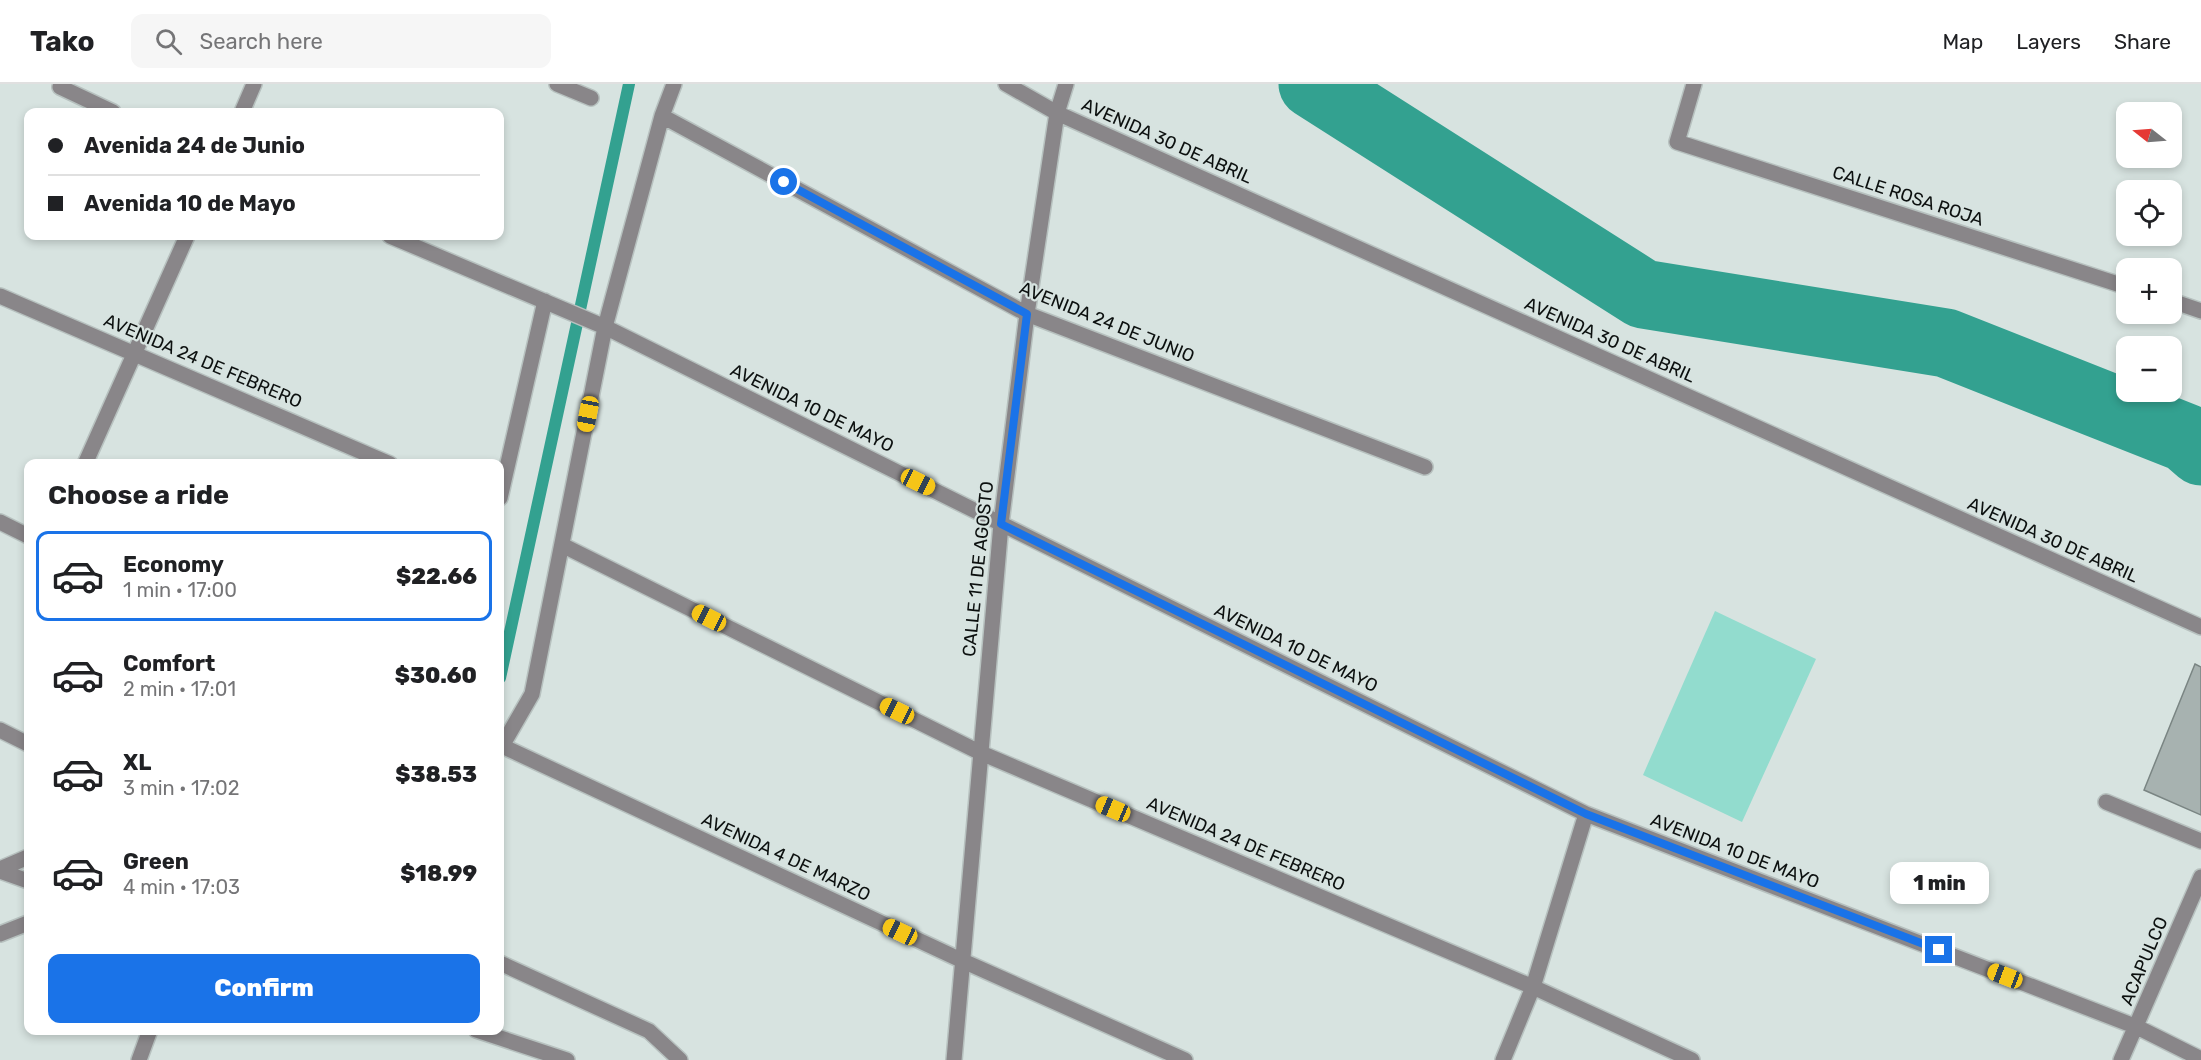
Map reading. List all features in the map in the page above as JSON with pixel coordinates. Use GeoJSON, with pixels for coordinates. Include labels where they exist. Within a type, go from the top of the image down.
{"type":"FeatureCollection","features":[{"type":"Feature","properties":{"kind":"street"},"geometry":{"type":"LineString","coordinates":[[244,108],[254,84]]}},
{"type":"Feature","properties":{"kind":"street"},"geometry":{"type":"LineString","coordinates":[[557,84],[591,98]]}},
{"type":"Feature","properties":{"kind":"street"},"geometry":{"type":"LineString","coordinates":[[504,742],[532,694],[605,327],[662,116],[674,84]]}},
{"type":"Feature","properties":{"kind":"street","name":"AVENIDA 30 DE ABRIL"},"geometry":{"type":"LineString","coordinates":[[1006,84],[1057,113],[2201,627]]}},
{"type":"Feature","properties":{"kind":"street","name":"CALLE 11 DE AGOSTO"},"geometry":{"type":"LineString","coordinates":[[954,1060],[1001,524],[1027,314],[1057,113],[1066,84]]}},
{"type":"Feature","properties":{"kind":"street","name":"CALLE ROSA ROJA"},"geometry":{"type":"LineString","coordinates":[[1694,84],[1677,142],[2116,283]]}},
{"type":"Feature","properties":{"kind":"street"},"geometry":{"type":"LineString","coordinates":[[60,87],[105,108]]}},
{"type":"Feature","properties":{"kind":"street","name":"AVENIDA 24 DE JUNIO"},"geometry":{"type":"LineString","coordinates":[[662,116],[1027,314],[1425,467]]}},
{"type":"Feature","properties":{"kind":"street"},"geometry":{"type":"LineString","coordinates":[[87,459],[185,240]]}},
{"type":"Feature","properties":{"kind":"street","name":"AVENIDA 10 DE MAYO"},"geometry":{"type":"LineString","coordinates":[[400,240],[605,327],[1586,814],[2137,1027],[2201,1059]]}},
{"type":"Feature","properties":{"kind":"street","name":"AVENIDA 24 DE FEBRERO"},"geometry":{"type":"LineString","coordinates":[[0,296],[379,459]]}},
{"type":"Feature","properties":{"kind":"street"},"geometry":{"type":"LineString","coordinates":[[504,482],[550,303]]}},
{"type":"Feature","properties":{"kind":"street"},"geometry":{"type":"LineString","coordinates":[[2182,304],[2201,310]]}},
{"type":"Feature","properties":{"kind":"street"},"geometry":{"type":"LineString","coordinates":[[0,522],[24,534]]}},
{"type":"Feature","properties":{"kind":"street","name":"AVENIDA 24 DE FEBRERO"},"geometry":{"type":"LineString","coordinates":[[562,545],[981,753],[1533,987],[1692,1060]]}},
{"type":"Feature","properties":{"kind":"street"},"geometry":{"type":"LineString","coordinates":[[0,730],[24,742]]}},
{"type":"Feature","properties":{"kind":"street","name":"AVENIDA 4 DE MARZO"},"geometry":{"type":"LineString","coordinates":[[504,748],[963,961],[1185,1060]]}},
{"type":"Feature","properties":{"kind":"street"},"geometry":{"type":"LineString","coordinates":[[2106,802],[2201,841]]}},
{"type":"Feature","properties":{"kind":"street"},"geometry":{"type":"LineString","coordinates":[[1503,1060],[1533,987],[1586,814]]}},
{"type":"Feature","properties":{"kind":"street"},"geometry":{"type":"LineString","coordinates":[[0,870],[24,859]]}},
{"type":"Feature","properties":{"kind":"street"},"geometry":{"type":"LineString","coordinates":[[0,870],[24,879]]}},
{"type":"Feature","properties":{"kind":"street","name":"ACAPULCO"},"geometry":{"type":"LineString","coordinates":[[2121,1060],[2201,877]]}},
{"type":"Feature","properties":{"kind":"street"},"geometry":{"type":"LineString","coordinates":[[0,934],[24,924]]}},
{"type":"Feature","properties":{"kind":"street"},"geometry":{"type":"LineString","coordinates":[[504,965],[649,1031],[680,1060]]}},
{"type":"Feature","properties":{"kind":"street"},"geometry":{"type":"LineString","coordinates":[[139,1060],[148,1035]]}},
{"type":"Feature","properties":{"kind":"street"},"geometry":{"type":"LineString","coordinates":[[491,1035],[567,1060]]}},
{"type":"Feature","properties":{"kind":"green space"},"geometry":{"type":"Polygon","coordinates":[[[1715,611],[1816,659],[1742,822],[1643,775],[1715,611]]]}},
{"type":"Feature","properties":{"kind":"building"},"geometry":{"type":"Polygon","coordinates":[[[2195,664],[2201,667],[2201,815],[2144,790],[2195,664]]]}},
{"type":"Feature","properties":{"kind":"waterway"},"geometry":{"type":"LineString","coordinates":[[504,660],[629,84]]}},
{"type":"Feature","properties":{"kind":"waterway"},"geometry":{"type":"LineString","coordinates":[[1313,84],[1643,294],[1946,343],[2186,438],[2201,451]]}},
{"type":"Feature","properties":{"kind":"route"},"geometry":{"type":"LineString","coordinates":[[784,182],[1027,314],[1001,524],[1586,814],[1939,950]]}}]}
